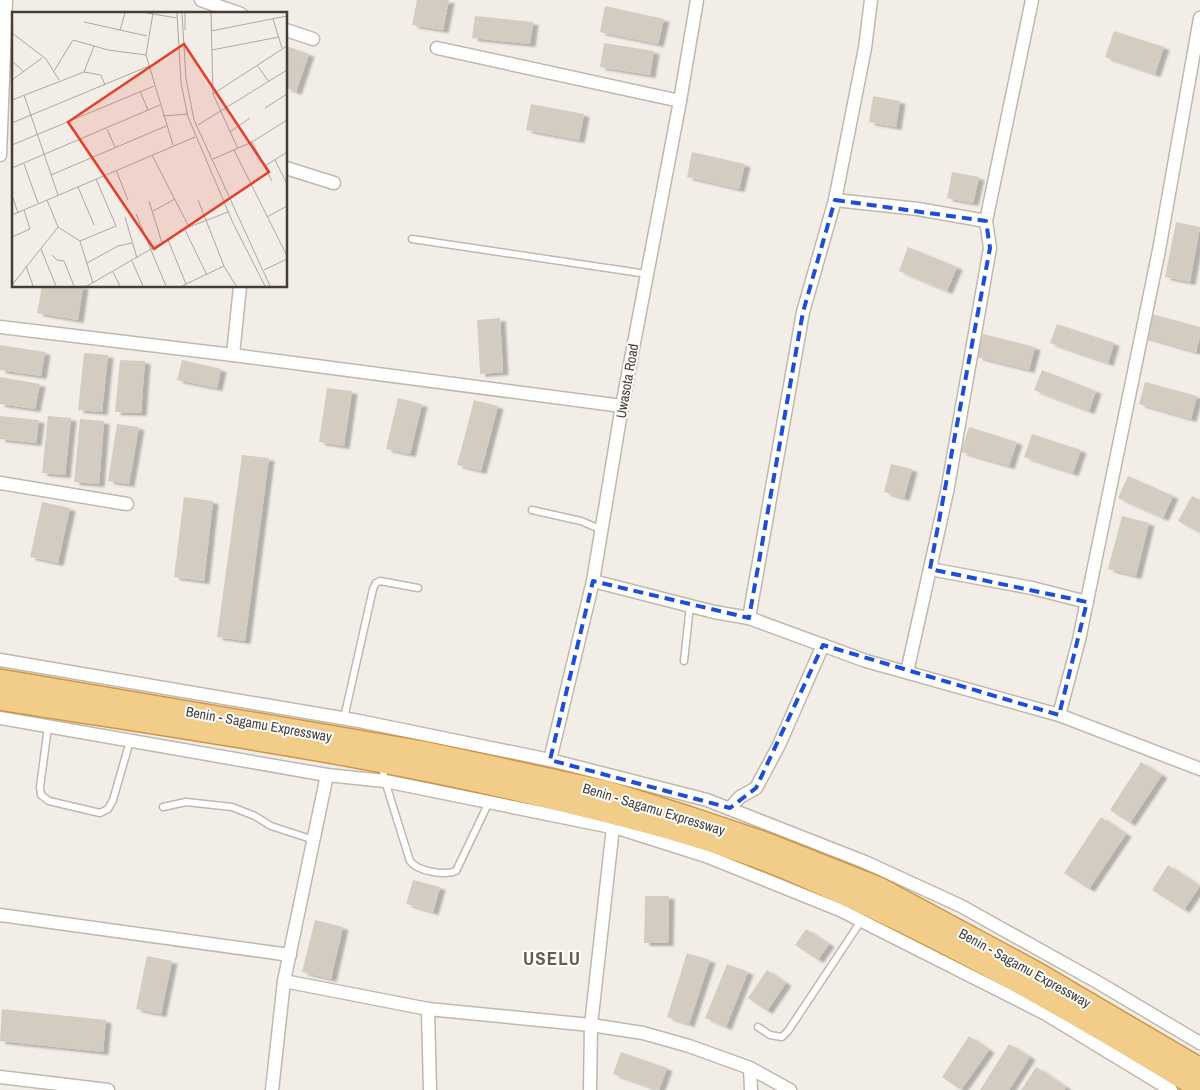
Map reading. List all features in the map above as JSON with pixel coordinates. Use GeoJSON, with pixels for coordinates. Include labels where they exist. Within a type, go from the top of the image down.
{"type":"FeatureCollection","features":[{"type":"Feature","properties":{"kind":"highway","name":"Benin - Sagamu Expressway"},"geometry":{"type":"LineString","coordinates":[[0,680],[423,752],[608,792],[679,814],[764,843],[879,888],[1037,973],[1200,1069]]}},
{"type":"Feature","properties":{"kind":"highway"},"geometry":{"type":"LineString","coordinates":[[0,699],[383,772],[502,786],[666,828],[741,851],[804,876],[965,953],[1049,999],[1200,1088]]}},
{"type":"Feature","properties":{"kind":"street"},"geometry":{"type":"LineString","coordinates":[[0,155],[1,133],[9,81],[6,0]]}},
{"type":"Feature","properties":{"kind":"street"},"geometry":{"type":"LineString","coordinates":[[201,0],[235,12]]}},
{"type":"Feature","properties":{"kind":"street","name":"Uwasota Road"},"geometry":{"type":"LineString","coordinates":[[550,760],[593,581],[622,406],[680,101],[697,0]]}},
{"type":"Feature","properties":{"kind":"street"},"geometry":{"type":"LineString","coordinates":[[749,618],[803,312],[836,200],[865,48],[871,0]]}},
{"type":"Feature","properties":{"kind":"street"},"geometry":{"type":"LineString","coordinates":[[907,672],[947,492],[990,248],[986,221],[1032,0]]}},
{"type":"Feature","properties":{"kind":"street"},"geometry":{"type":"LineString","coordinates":[[1059,715],[1079,640],[1159,250],[1200,18]]}},
{"type":"Feature","properties":{"kind":"street"},"geometry":{"type":"LineString","coordinates":[[288,31],[313,39]]}},
{"type":"Feature","properties":{"kind":"street"},"geometry":{"type":"LineString","coordinates":[[437,48],[680,101]]}},
{"type":"Feature","properties":{"kind":"street"},"geometry":{"type":"LineString","coordinates":[[288,169],[334,183]]}},
{"type":"Feature","properties":{"kind":"street"},"geometry":{"type":"LineString","coordinates":[[836,200],[918,209],[986,221]]}},
{"type":"Feature","properties":{"kind":"street"},"geometry":{"type":"LineString","coordinates":[[233,355],[240,288]]}},
{"type":"Feature","properties":{"kind":"street"},"geometry":{"type":"LineString","coordinates":[[0,327],[233,355],[622,406]]}},
{"type":"Feature","properties":{"kind":"street"},"geometry":{"type":"LineString","coordinates":[[0,483],[127,504]]}},
{"type":"Feature","properties":{"kind":"street"},"geometry":{"type":"LineString","coordinates":[[930,569],[1032,588],[1087,602]]}},
{"type":"Feature","properties":{"kind":"street"},"geometry":{"type":"LineString","coordinates":[[593,581],[690,606],[749,618],[866,661],[1059,715],[1200,769]]}},
{"type":"Feature","properties":{"kind":"street"},"geometry":{"type":"LineString","coordinates":[[730,808],[740,797],[756,788],[779,745],[823,645]]}},
{"type":"Feature","properties":{"kind":"street"},"geometry":{"type":"LineString","coordinates":[[0,660],[344,718],[550,760],[707,800],[866,862],[961,906],[1099,983],[1200,1043]]}},
{"type":"Feature","properties":{"kind":"street"},"geometry":{"type":"LineString","coordinates":[[0,718],[328,775],[383,772],[489,802],[613,827],[706,856],[840,910],[1046,1014],[1171,1090]]}},
{"type":"Feature","properties":{"kind":"street"},"geometry":{"type":"LineString","coordinates":[[272,1090],[284,981],[328,775]]}},
{"type":"Feature","properties":{"kind":"street"},"geometry":{"type":"LineString","coordinates":[[590,1090],[591,1025],[613,827]]}},
{"type":"Feature","properties":{"kind":"street"},"geometry":{"type":"LineString","coordinates":[[0,915],[290,956]]}},
{"type":"Feature","properties":{"kind":"street"},"geometry":{"type":"LineString","coordinates":[[284,981],[428,1009],[591,1025],[643,1033],[689,1046],[750,1068],[790,1090]]}},
{"type":"Feature","properties":{"kind":"street"},"geometry":{"type":"LineString","coordinates":[[428,1009],[430,1090]]}},
{"type":"Feature","properties":{"kind":"street"},"geometry":{"type":"LineString","coordinates":[[750,1068],[751,1090]]}},
{"type":"Feature","properties":{"kind":"street"},"geometry":{"type":"LineString","coordinates":[[0,1077],[58,1088],[108,1090]]}},
{"type":"Feature","properties":{"kind":"lane"},"geometry":{"type":"LineString","coordinates":[[412,238],[647,274]]}},
{"type":"Feature","properties":{"kind":"lane"},"geometry":{"type":"LineString","coordinates":[[532,510],[581,521],[602,530]]}},
{"type":"Feature","properties":{"kind":"lane"},"geometry":{"type":"LineString","coordinates":[[344,718],[373,589],[376,583],[380,581],[418,588]]}},
{"type":"Feature","properties":{"kind":"lane"},"geometry":{"type":"LineString","coordinates":[[684,661],[690,606]]}},
{"type":"Feature","properties":{"kind":"lane"},"geometry":{"type":"LineString","coordinates":[[48,727],[40,787],[42,795],[49,801],[100,813],[108,809],[113,800],[130,741]]}},
{"type":"Feature","properties":{"kind":"lane"},"geometry":{"type":"LineString","coordinates":[[383,772],[410,861],[417,868],[449,874],[456,871],[489,802]]}},
{"type":"Feature","properties":{"kind":"lane"},"geometry":{"type":"LineString","coordinates":[[163,806],[186,802],[232,806],[255,816],[271,826],[314,840]]}},
{"type":"Feature","properties":{"kind":"lane"},"geometry":{"type":"LineString","coordinates":[[758,1027],[770,1035],[782,1037],[788,1031],[861,921]]}},
{"type":"Feature","properties":{"kind":"highlighted area"},"geometry":{"type":"Polygon","coordinates":[[[835,200],[986,221],[990,248],[930,569],[1087,602],[1059,715],[823,645],[756,788],[730,808],[550,760],[593,581],[749,618],[803,312],[835,200]]]}},
{"type":"Feature","properties":{"kind":"building"},"geometry":{"type":"Polygon","coordinates":[[[417,0],[449,0],[443,30],[412,25],[417,0]]]}},
{"type":"Feature","properties":{"kind":"building"},"geometry":{"type":"Polygon","coordinates":[[[605,6],[664,19],[658,44],[600,32],[605,6]]]}},
{"type":"Feature","properties":{"kind":"building"},"geometry":{"type":"Polygon","coordinates":[[[475,16],[533,22],[530,44],[472,38],[475,16]]]}},
{"type":"Feature","properties":{"kind":"building"},"geometry":{"type":"Polygon","coordinates":[[[1114,31],[1164,47],[1155,74],[1105,57],[1114,31]]]}},
{"type":"Feature","properties":{"kind":"building"},"geometry":{"type":"Polygon","coordinates":[[[604,43],[654,51],[650,75],[600,67],[604,43]]]}},
{"type":"Feature","properties":{"kind":"building"},"geometry":{"type":"Polygon","coordinates":[[[288,47],[309,54],[296,92],[288,89],[288,47]]]}},
{"type":"Feature","properties":{"kind":"building"},"geometry":{"type":"Polygon","coordinates":[[[873,96],[900,101],[896,127],[869,122],[873,96]]]}},
{"type":"Feature","properties":{"kind":"building"},"geometry":{"type":"Polygon","coordinates":[[[531,104],[584,114],[579,140],[526,130],[531,104]]]}},
{"type":"Feature","properties":{"kind":"building"},"geometry":{"type":"Polygon","coordinates":[[[692,152],[745,164],[739,189],[687,177],[692,152]]]}},
{"type":"Feature","properties":{"kind":"building"},"geometry":{"type":"Polygon","coordinates":[[[952,172],[979,177],[973,203],[947,198],[952,172]]]}},
{"type":"Feature","properties":{"kind":"building"},"geometry":{"type":"Polygon","coordinates":[[[1176,222],[1200,227],[1190,282],[1165,277],[1176,222]]]}},
{"type":"Feature","properties":{"kind":"building"},"geometry":{"type":"Polygon","coordinates":[[[908,247],[957,267],[947,291],[899,271],[908,247]]]}},
{"type":"Feature","properties":{"kind":"building"},"geometry":{"type":"Polygon","coordinates":[[[42,288],[83,288],[78,320],[37,313],[42,288]]]}},
{"type":"Feature","properties":{"kind":"building"},"geometry":{"type":"Polygon","coordinates":[[[1148,313],[1200,327],[1200,337],[1196,352],[1141,336],[1148,313]]]}},
{"type":"Feature","properties":{"kind":"building"},"geometry":{"type":"Polygon","coordinates":[[[500,318],[503,372],[480,374],[477,320],[500,318]]]}},
{"type":"Feature","properties":{"kind":"building"},"geometry":{"type":"Polygon","coordinates":[[[1057,324],[1114,343],[1108,363],[1050,343],[1057,324]]]}},
{"type":"Feature","properties":{"kind":"building"},"geometry":{"type":"Polygon","coordinates":[[[983,334],[1035,347],[1029,370],[977,357],[983,334]]]}},
{"type":"Feature","properties":{"kind":"building"},"geometry":{"type":"Polygon","coordinates":[[[0,345],[45,352],[41,376],[0,370],[0,345]]]}},
{"type":"Feature","properties":{"kind":"building"},"geometry":{"type":"Polygon","coordinates":[[[84,353],[108,355],[102,412],[78,410],[84,353]]]}},
{"type":"Feature","properties":{"kind":"building"},"geometry":{"type":"Polygon","coordinates":[[[120,360],[145,361],[141,413],[115,412],[120,360]]]}},
{"type":"Feature","properties":{"kind":"building"},"geometry":{"type":"Polygon","coordinates":[[[182,360],[221,369],[217,388],[177,380],[182,360]]]}},
{"type":"Feature","properties":{"kind":"building"},"geometry":{"type":"Polygon","coordinates":[[[1042,370],[1096,391],[1089,411],[1034,390],[1042,370]]]}},
{"type":"Feature","properties":{"kind":"building"},"geometry":{"type":"Polygon","coordinates":[[[0,377],[40,384],[35,409],[0,404],[0,377]]]}},
{"type":"Feature","properties":{"kind":"building"},"geometry":{"type":"Polygon","coordinates":[[[1145,382],[1197,396],[1191,419],[1139,404],[1145,382]]]}},
{"type":"Feature","properties":{"kind":"building"},"geometry":{"type":"Polygon","coordinates":[[[327,388],[352,391],[344,446],[319,442],[327,388]]]}},
{"type":"Feature","properties":{"kind":"building"},"geometry":{"type":"Polygon","coordinates":[[[398,398],[422,404],[410,454],[386,449],[398,398]]]}},
{"type":"Feature","properties":{"kind":"building"},"geometry":{"type":"Polygon","coordinates":[[[474,400],[498,406],[481,471],[457,465],[474,400]]]}},
{"type":"Feature","properties":{"kind":"building"},"geometry":{"type":"Polygon","coordinates":[[[0,416],[39,420],[36,443],[0,439],[0,416]]]}},
{"type":"Feature","properties":{"kind":"building"},"geometry":{"type":"Polygon","coordinates":[[[48,416],[71,418],[65,475],[42,473],[48,416]]]}},
{"type":"Feature","properties":{"kind":"building"},"geometry":{"type":"Polygon","coordinates":[[[80,419],[104,421],[99,484],[74,482],[80,419]]]}},
{"type":"Feature","properties":{"kind":"building"},"geometry":{"type":"Polygon","coordinates":[[[117,424],[139,427],[129,484],[108,481],[117,424]]]}},
{"type":"Feature","properties":{"kind":"building"},"geometry":{"type":"Polygon","coordinates":[[[969,427],[1017,442],[1009,466],[961,452],[969,427]]]}},
{"type":"Feature","properties":{"kind":"building"},"geometry":{"type":"Polygon","coordinates":[[[1032,434],[1081,450],[1073,473],[1024,457],[1032,434]]]}},
{"type":"Feature","properties":{"kind":"building"},"geometry":{"type":"Polygon","coordinates":[[[242,455],[269,458],[245,641],[217,637],[242,455]]]}},
{"type":"Feature","properties":{"kind":"building"},"geometry":{"type":"Polygon","coordinates":[[[891,464],[912,469],[904,498],[884,492],[891,464]]]}},
{"type":"Feature","properties":{"kind":"building"},"geometry":{"type":"Polygon","coordinates":[[[1128,476],[1173,496],[1163,518],[1118,498],[1128,476]]]}},
{"type":"Feature","properties":{"kind":"building"},"geometry":{"type":"Polygon","coordinates":[[[1192,496],[1200,500],[1200,533],[1178,521],[1192,496]]]}},
{"type":"Feature","properties":{"kind":"building"},"geometry":{"type":"Polygon","coordinates":[[[184,497],[213,501],[204,581],[174,577],[184,497]]]}},
{"type":"Feature","properties":{"kind":"building"},"geometry":{"type":"Polygon","coordinates":[[[42,502],[70,508],[58,563],[30,557],[42,502]]]}},
{"type":"Feature","properties":{"kind":"building"},"geometry":{"type":"Polygon","coordinates":[[[1122,516],[1149,523],[1136,576],[1108,569],[1122,516]]]}},
{"type":"Feature","properties":{"kind":"building"},"geometry":{"type":"Polygon","coordinates":[[[1141,762],[1162,775],[1130,823],[1110,810],[1141,762]]]}},
{"type":"Feature","properties":{"kind":"building"},"geometry":{"type":"Polygon","coordinates":[[[1101,817],[1126,834],[1089,889],[1064,873],[1101,817]]]}},
{"type":"Feature","properties":{"kind":"building"},"geometry":{"type":"Polygon","coordinates":[[[1168,865],[1200,886],[1184,910],[1152,890],[1168,865]]]}},
{"type":"Feature","properties":{"kind":"building"},"geometry":{"type":"Polygon","coordinates":[[[413,880],[440,887],[433,912],[406,904],[413,880]]]}},
{"type":"Feature","properties":{"kind":"building"},"geometry":{"type":"Polygon","coordinates":[[[645,896],[669,896],[668,943],[644,943],[645,896]]]}},
{"type":"Feature","properties":{"kind":"building"},"geometry":{"type":"Polygon","coordinates":[[[315,920],[343,927],[331,979],[302,972],[315,920]]]}},
{"type":"Feature","properties":{"kind":"building"},"geometry":{"type":"Polygon","coordinates":[[[806,929],[829,944],[818,960],[795,945],[806,929]]]}},
{"type":"Feature","properties":{"kind":"building"},"geometry":{"type":"Polygon","coordinates":[[[687,953],[710,960],[689,1024],[667,1017],[687,953]]]}},
{"type":"Feature","properties":{"kind":"building"},"geometry":{"type":"Polygon","coordinates":[[[147,956],[172,961],[161,1014],[136,1009],[147,956]]]}},
{"type":"Feature","properties":{"kind":"building"},"geometry":{"type":"Polygon","coordinates":[[[727,964],[748,972],[726,1027],[705,1018],[727,964]]]}},
{"type":"Feature","properties":{"kind":"building"},"geometry":{"type":"Polygon","coordinates":[[[767,970],[786,983],[767,1011],[748,998],[767,970]]]}},
{"type":"Feature","properties":{"kind":"building"},"geometry":{"type":"Polygon","coordinates":[[[2,1009],[106,1020],[103,1052],[0,1041],[2,1009]]]}},
{"type":"Feature","properties":{"kind":"building"},"geometry":{"type":"Polygon","coordinates":[[[969,1036],[989,1050],[961,1090],[942,1077],[969,1036]]]}},
{"type":"Feature","properties":{"kind":"building"},"geometry":{"type":"Polygon","coordinates":[[[1009,1044],[1030,1057],[1009,1090],[980,1090],[1009,1044]]]}},
{"type":"Feature","properties":{"kind":"building"},"geometry":{"type":"Polygon","coordinates":[[[621,1052],[667,1068],[659,1090],[613,1074],[621,1052]]]}},
{"type":"Feature","properties":{"kind":"building"},"geometry":{"type":"Polygon","coordinates":[[[1036,1067],[1066,1087],[1064,1090],[1021,1090],[1036,1067]]]}},
{"type":"Feature","properties":{"kind":"district","name":"USELU"},"geometry":{"type":"Point","coordinates":[552,958]}}]}
